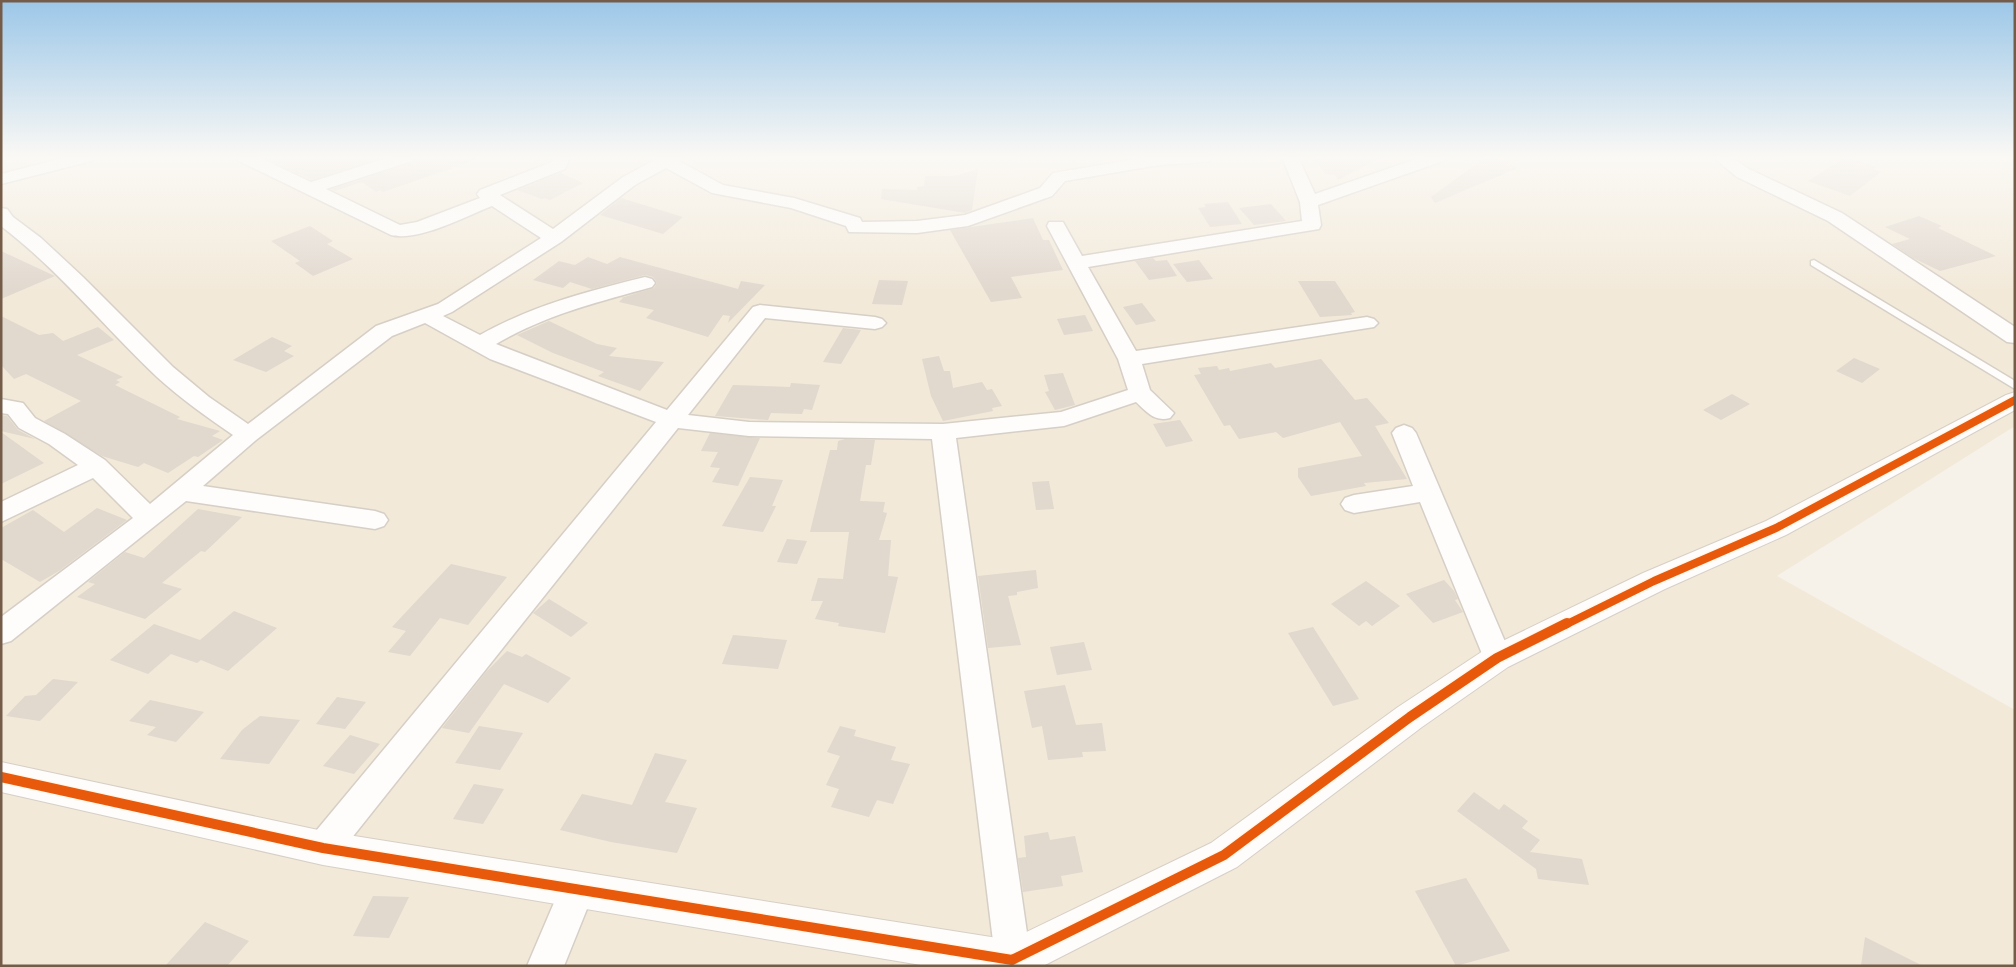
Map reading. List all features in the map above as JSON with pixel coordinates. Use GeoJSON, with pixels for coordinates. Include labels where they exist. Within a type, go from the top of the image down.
{"type":"FeatureCollection","features":[{"type":"Feature","properties":{"kind":"street"},"geometry":{"type":"LineString","coordinates":[[335,202],[398,231],[420,227],[485,202]]}},
{"type":"Feature","properties":{"kind":"street"},"geometry":{"type":"LineString","coordinates":[[498,202],[554,238]]}},
{"type":"Feature","properties":{"kind":"street"},"geometry":{"type":"LineString","coordinates":[[1,633],[149,519],[248,435],[384,331],[445,308],[554,238],[601,202]]}},
{"type":"Feature","properties":{"kind":"street"},"geometry":{"type":"LineString","coordinates":[[789,202],[853,222],[856,228],[917,227],[968,220],[1018,202]]}},
{"type":"Feature","properties":{"kind":"street"},"geometry":{"type":"LineString","coordinates":[[1076,262],[1312,225],[1309,202]]}},
{"type":"Feature","properties":{"kind":"street"},"geometry":{"type":"LineString","coordinates":[[1804,202],[1835,217],[2015,337]]}},
{"type":"Feature","properties":{"kind":"street"},"geometry":{"type":"LineString","coordinates":[[1,213],[6,220],[34,242],[76,281],[165,372],[201,402],[248,435]]}},
{"type":"Feature","properties":{"kind":"street"},"geometry":{"type":"LineString","coordinates":[[1056,226],[1129,359],[1140,393],[1162,413]]}},
{"type":"Feature","properties":{"kind":"street"},"geometry":{"type":"LineString","coordinates":[[480,344],[521,321],[562,305],[645,283]]}},
{"type":"Feature","properties":{"kind":"street"},"geometry":{"type":"LineString","coordinates":[[323,848],[760,311],[874,323]]}},
{"type":"Feature","properties":{"kind":"street"},"geometry":{"type":"LineString","coordinates":[[428,316],[498,354],[672,420],[749,428],[943,432],[1064,419],[1140,393]]}},
{"type":"Feature","properties":{"kind":"street"},"geometry":{"type":"LineString","coordinates":[[1129,359],[1367,323]]}},
{"type":"Feature","properties":{"kind":"street"},"geometry":{"type":"LineString","coordinates":[[1,777],[323,848],[1021,963],[1224,855],[1410,717],[1497,658],[1654,581],[1776,528],[2015,400]]}},
{"type":"Feature","properties":{"kind":"street"},"geometry":{"type":"LineString","coordinates":[[1,406],[15,408],[27,423],[57,439],[96,466],[149,519]]}},
{"type":"Feature","properties":{"kind":"street"},"geometry":{"type":"LineString","coordinates":[[943,432],[1021,963]]}},
{"type":"Feature","properties":{"kind":"street"},"geometry":{"type":"LineString","coordinates":[[1404,433],[1497,658]]}},
{"type":"Feature","properties":{"kind":"street"},"geometry":{"type":"LineString","coordinates":[[1,513],[96,466]]}},
{"type":"Feature","properties":{"kind":"street"},"geometry":{"type":"LineString","coordinates":[[182,492],[375,520]]}},
{"type":"Feature","properties":{"kind":"street"},"geometry":{"type":"LineString","coordinates":[[1354,504],[1428,492]]}},
{"type":"Feature","properties":{"kind":"street"},"geometry":{"type":"LineString","coordinates":[[545,966],[577,889]]}},
{"type":"Feature","properties":{"kind":"lane"},"geometry":{"type":"LineString","coordinates":[[1814,263],[2015,386]]}},
{"type":"Feature","properties":{"kind":"shaded area"},"geometry":{"type":"Polygon","coordinates":[[[1,202],[2015,202],[2015,426],[1777,576],[2015,710],[2015,966],[1,966],[1,202]]]}},
{"type":"Feature","properties":{"kind":"building"},"geometry":{"type":"Polygon","coordinates":[[[616,202],[634,202],[683,217],[663,234],[600,215],[616,202]]]}},
{"type":"Feature","properties":{"kind":"building"},"geometry":{"type":"Polygon","coordinates":[[[900,202],[973,202],[972,210],[965,213],[900,202]]]}},
{"type":"Feature","properties":{"kind":"building"},"geometry":{"type":"Polygon","coordinates":[[[1228,202],[1242,224],[1210,227],[1198,208],[1206,207],[1204,204],[1228,202]]]}},
{"type":"Feature","properties":{"kind":"building"},"geometry":{"type":"Polygon","coordinates":[[[1271,204],[1286,221],[1254,225],[1239,208],[1271,204]]]}},
{"type":"Feature","properties":{"kind":"building"},"geometry":{"type":"Polygon","coordinates":[[[1919,216],[1942,226],[1938,228],[1996,256],[1940,271],[1913,258],[1892,244],[1910,239],[1885,227],[1919,216]]]}},
{"type":"Feature","properties":{"kind":"building"},"geometry":{"type":"Polygon","coordinates":[[[1033,218],[1043,240],[1049,240],[1063,270],[1011,277],[1022,298],[991,302],[950,230],[1033,218]]]}},
{"type":"Feature","properties":{"kind":"building"},"geometry":{"type":"Polygon","coordinates":[[[310,226],[333,241],[327,244],[353,259],[313,276],[295,263],[300,261],[271,241],[310,226]]]}},
{"type":"Feature","properties":{"kind":"building"},"geometry":{"type":"Polygon","coordinates":[[[1,251],[55,276],[1,299],[1,251]]]}},
{"type":"Feature","properties":{"kind":"building"},"geometry":{"type":"Polygon","coordinates":[[[588,257],[607,264],[620,257],[738,289],[741,281],[765,285],[728,323],[730,316],[723,315],[708,337],[646,318],[654,310],[619,302],[623,298],[621,298],[654,288],[657,283],[653,277],[645,275],[592,289],[570,282],[563,288],[533,280],[559,261],[575,265],[588,257]]]}},
{"type":"Feature","properties":{"kind":"building"},"geometry":{"type":"Polygon","coordinates":[[[1153,258],[1156,261],[1167,260],[1177,276],[1149,280],[1135,261],[1153,258]]]}},
{"type":"Feature","properties":{"kind":"building"},"geometry":{"type":"Polygon","coordinates":[[[1199,260],[1213,279],[1187,282],[1173,264],[1199,260]]]}},
{"type":"Feature","properties":{"kind":"building"},"geometry":{"type":"Polygon","coordinates":[[[879,280],[908,281],[902,305],[872,304],[879,280]]]}},
{"type":"Feature","properties":{"kind":"building"},"geometry":{"type":"Polygon","coordinates":[[[1298,281],[1335,281],[1355,312],[1351,313],[1352,315],[1320,317],[1298,281]]]}},
{"type":"Feature","properties":{"kind":"building"},"geometry":{"type":"Polygon","coordinates":[[[1142,303],[1156,321],[1136,325],[1123,307],[1142,303]]]}},
{"type":"Feature","properties":{"kind":"building"},"geometry":{"type":"Polygon","coordinates":[[[1085,315],[1093,331],[1064,335],[1057,319],[1085,315]]]}},
{"type":"Feature","properties":{"kind":"building"},"geometry":{"type":"Polygon","coordinates":[[[1,316],[39,335],[53,333],[63,341],[98,327],[114,340],[77,355],[123,377],[116,380],[120,382],[115,385],[180,417],[177,419],[220,431],[212,436],[223,440],[198,457],[194,456],[168,473],[144,463],[138,467],[102,456],[44,421],[81,401],[26,374],[14,379],[1,365],[1,316]]]}},
{"type":"Feature","properties":{"kind":"building"},"geometry":{"type":"Polygon","coordinates":[[[549,321],[597,344],[617,348],[609,356],[664,362],[640,391],[598,376],[604,372],[553,353],[517,335],[549,321]]]}},
{"type":"Feature","properties":{"kind":"building"},"geometry":{"type":"Polygon","coordinates":[[[843,328],[861,330],[841,364],[823,362],[843,328]]]}},
{"type":"Feature","properties":{"kind":"building"},"geometry":{"type":"Polygon","coordinates":[[[272,337],[292,346],[284,351],[294,356],[266,372],[233,360],[272,337]]]}},
{"type":"Feature","properties":{"kind":"building"},"geometry":{"type":"Polygon","coordinates":[[[939,356],[944,371],[950,371],[953,388],[982,382],[987,390],[992,389],[1002,406],[992,408],[993,411],[943,421],[931,396],[922,359],[939,356]]]}},
{"type":"Feature","properties":{"kind":"building"},"geometry":{"type":"Polygon","coordinates":[[[1854,358],[1880,369],[1862,383],[1836,371],[1854,358]]]}},
{"type":"Feature","properties":{"kind":"building"},"geometry":{"type":"Polygon","coordinates":[[[1321,359],[1355,400],[1367,398],[1389,423],[1375,426],[1407,479],[1364,483],[1366,486],[1311,496],[1298,477],[1298,468],[1362,456],[1340,422],[1283,438],[1276,432],[1239,439],[1230,425],[1224,426],[1194,375],[1201,374],[1198,368],[1217,366],[1219,370],[1229,368],[1230,371],[1271,363],[1275,368],[1321,359]]]}},
{"type":"Feature","properties":{"kind":"building"},"geometry":{"type":"Polygon","coordinates":[[[1063,373],[1075,405],[1055,410],[1045,392],[1049,391],[1044,375],[1063,373]]]}},
{"type":"Feature","properties":{"kind":"building"},"geometry":{"type":"Polygon","coordinates":[[[791,383],[820,385],[812,410],[804,409],[802,414],[771,413],[768,420],[715,416],[733,385],[790,387],[791,383]]]}},
{"type":"Feature","properties":{"kind":"building"},"geometry":{"type":"Polygon","coordinates":[[[1732,394],[1750,404],[1721,420],[1703,410],[1732,394]]]}},
{"type":"Feature","properties":{"kind":"building"},"geometry":{"type":"Polygon","coordinates":[[[1,415],[7,416],[18,430],[35,439],[1,431],[1,415]]]}},
{"type":"Feature","properties":{"kind":"building"},"geometry":{"type":"Polygon","coordinates":[[[1180,420],[1193,441],[1166,447],[1153,424],[1180,420]]]}},
{"type":"Feature","properties":{"kind":"building"},"geometry":{"type":"Polygon","coordinates":[[[1,432],[44,463],[1,484],[1,432]]]}},
{"type":"Feature","properties":{"kind":"building"},"geometry":{"type":"Polygon","coordinates":[[[710,433],[760,438],[738,486],[712,482],[720,468],[710,467],[718,452],[701,451],[710,433]]]}},
{"type":"Feature","properties":{"kind":"building"},"geometry":{"type":"Polygon","coordinates":[[[845,439],[875,440],[871,465],[866,465],[860,501],[885,502],[883,512],[887,513],[879,540],[891,540],[888,576],[898,577],[885,633],[838,626],[839,623],[815,619],[823,601],[811,601],[818,578],[843,579],[849,532],[810,532],[830,450],[837,450],[838,441],[845,439]]]}},
{"type":"Feature","properties":{"kind":"building"},"geometry":{"type":"Polygon","coordinates":[[[750,477],[783,480],[772,506],[776,506],[763,532],[722,526],[750,477]]]}},
{"type":"Feature","properties":{"kind":"building"},"geometry":{"type":"Polygon","coordinates":[[[1049,481],[1054,509],[1036,510],[1032,482],[1049,481]]]}},
{"type":"Feature","properties":{"kind":"building"},"geometry":{"type":"Polygon","coordinates":[[[97,508],[127,520],[59,571],[40,582],[1,559],[1,528],[33,510],[64,532],[97,508]]]}},
{"type":"Feature","properties":{"kind":"building"},"geometry":{"type":"Polygon","coordinates":[[[198,509],[242,517],[205,552],[201,551],[162,583],[182,589],[145,619],[77,597],[95,584],[88,582],[125,552],[144,558],[198,509]]]}},
{"type":"Feature","properties":{"kind":"building"},"geometry":{"type":"Polygon","coordinates":[[[787,539],[807,541],[797,564],[777,562],[787,539]]]}},
{"type":"Feature","properties":{"kind":"building"},"geometry":{"type":"Polygon","coordinates":[[[451,564],[507,577],[468,625],[440,618],[410,656],[388,652],[406,631],[392,627],[451,564]]]}},
{"type":"Feature","properties":{"kind":"building"},"geometry":{"type":"Polygon","coordinates":[[[1036,570],[1038,588],[1017,592],[1017,595],[1008,596],[1021,645],[988,648],[978,576],[1036,570]]]}},
{"type":"Feature","properties":{"kind":"building"},"geometry":{"type":"Polygon","coordinates":[[[1444,580],[1454,591],[1458,599],[1455,600],[1463,612],[1433,623],[1406,594],[1444,580]]]}},
{"type":"Feature","properties":{"kind":"building"},"geometry":{"type":"Polygon","coordinates":[[[1366,581],[1400,606],[1372,626],[1366,621],[1359,626],[1331,604],[1366,581]]]}},
{"type":"Feature","properties":{"kind":"building"},"geometry":{"type":"Polygon","coordinates":[[[549,599],[588,623],[571,637],[533,613],[549,599]]]}},
{"type":"Feature","properties":{"kind":"building"},"geometry":{"type":"Polygon","coordinates":[[[234,611],[277,628],[228,671],[201,660],[197,663],[171,654],[148,674],[110,660],[154,624],[200,640],[234,611]]]}},
{"type":"Feature","properties":{"kind":"building"},"geometry":{"type":"Polygon","coordinates":[[[1313,627],[1359,699],[1333,706],[1288,633],[1313,627]]]}},
{"type":"Feature","properties":{"kind":"building"},"geometry":{"type":"Polygon","coordinates":[[[733,635],[787,640],[778,669],[722,664],[733,635]]]}},
{"type":"Feature","properties":{"kind":"building"},"geometry":{"type":"Polygon","coordinates":[[[1084,642],[1092,670],[1057,675],[1050,647],[1084,642]]]}},
{"type":"Feature","properties":{"kind":"building"},"geometry":{"type":"Polygon","coordinates":[[[507,651],[522,657],[526,654],[571,678],[548,703],[504,684],[469,733],[442,728],[486,672],[507,651]]]}},
{"type":"Feature","properties":{"kind":"building"},"geometry":{"type":"Polygon","coordinates":[[[53,679],[78,682],[40,721],[6,716],[25,696],[36,695],[53,679]]]}},
{"type":"Feature","properties":{"kind":"building"},"geometry":{"type":"Polygon","coordinates":[[[1065,685],[1076,725],[1102,723],[1106,751],[1082,752],[1083,757],[1048,760],[1042,726],[1032,728],[1024,691],[1065,685]]]}},
{"type":"Feature","properties":{"kind":"building"},"geometry":{"type":"Polygon","coordinates":[[[337,697],[366,702],[345,729],[316,724],[337,697]]]}},
{"type":"Feature","properties":{"kind":"building"},"geometry":{"type":"Polygon","coordinates":[[[150,700],[204,712],[176,742],[147,735],[156,727],[129,721],[150,700]]]}},
{"type":"Feature","properties":{"kind":"building"},"geometry":{"type":"Polygon","coordinates":[[[260,716],[300,720],[269,764],[220,759],[242,730],[260,716]]]}},
{"type":"Feature","properties":{"kind":"building"},"geometry":{"type":"Polygon","coordinates":[[[479,726],[523,733],[500,770],[455,763],[479,726]]]}},
{"type":"Feature","properties":{"kind":"building"},"geometry":{"type":"Polygon","coordinates":[[[840,726],[856,730],[854,736],[896,747],[891,760],[910,764],[893,804],[877,800],[869,817],[831,807],[839,789],[826,785],[840,756],[827,752],[840,726]]]}},
{"type":"Feature","properties":{"kind":"building"},"geometry":{"type":"Polygon","coordinates":[[[350,735],[380,744],[354,774],[323,766],[350,735]]]}},
{"type":"Feature","properties":{"kind":"building"},"geometry":{"type":"Polygon","coordinates":[[[655,753],[687,760],[665,802],[697,808],[677,853],[611,842],[560,830],[582,794],[632,805],[655,753]]]}},
{"type":"Feature","properties":{"kind":"building"},"geometry":{"type":"Polygon","coordinates":[[[474,784],[504,789],[483,824],[453,819],[474,784]]]}},
{"type":"Feature","properties":{"kind":"building"},"geometry":{"type":"Polygon","coordinates":[[[1474,792],[1499,810],[1504,804],[1528,821],[1522,828],[1540,840],[1530,852],[1582,859],[1589,885],[1538,879],[1536,869],[1457,811],[1474,792]]]}},
{"type":"Feature","properties":{"kind":"building"},"geometry":{"type":"Polygon","coordinates":[[[1048,832],[1050,840],[1075,836],[1083,872],[1061,876],[1063,886],[1023,892],[1018,858],[1026,857],[1024,836],[1048,832]]]}},
{"type":"Feature","properties":{"kind":"building"},"geometry":{"type":"Polygon","coordinates":[[[1466,878],[1510,951],[1456,966],[1415,891],[1466,878]]]}},
{"type":"Feature","properties":{"kind":"building"},"geometry":{"type":"Polygon","coordinates":[[[373,896],[409,897],[389,938],[353,936],[373,896]]]}},
{"type":"Feature","properties":{"kind":"building"},"geometry":{"type":"Polygon","coordinates":[[[205,922],[249,941],[227,966],[165,966],[205,922]]]}},
{"type":"Feature","properties":{"kind":"building"},"geometry":{"type":"Polygon","coordinates":[[[1865,937],[1923,966],[1861,966],[1865,937]]]}},
{"type":"Feature","properties":{"kind":"cycle path"},"geometry":{"type":"LineString","coordinates":[[1,777],[323,848],[1012,960],[1224,855],[1410,717],[1497,658],[1654,581],[1776,528],[2015,400]]}}]}
